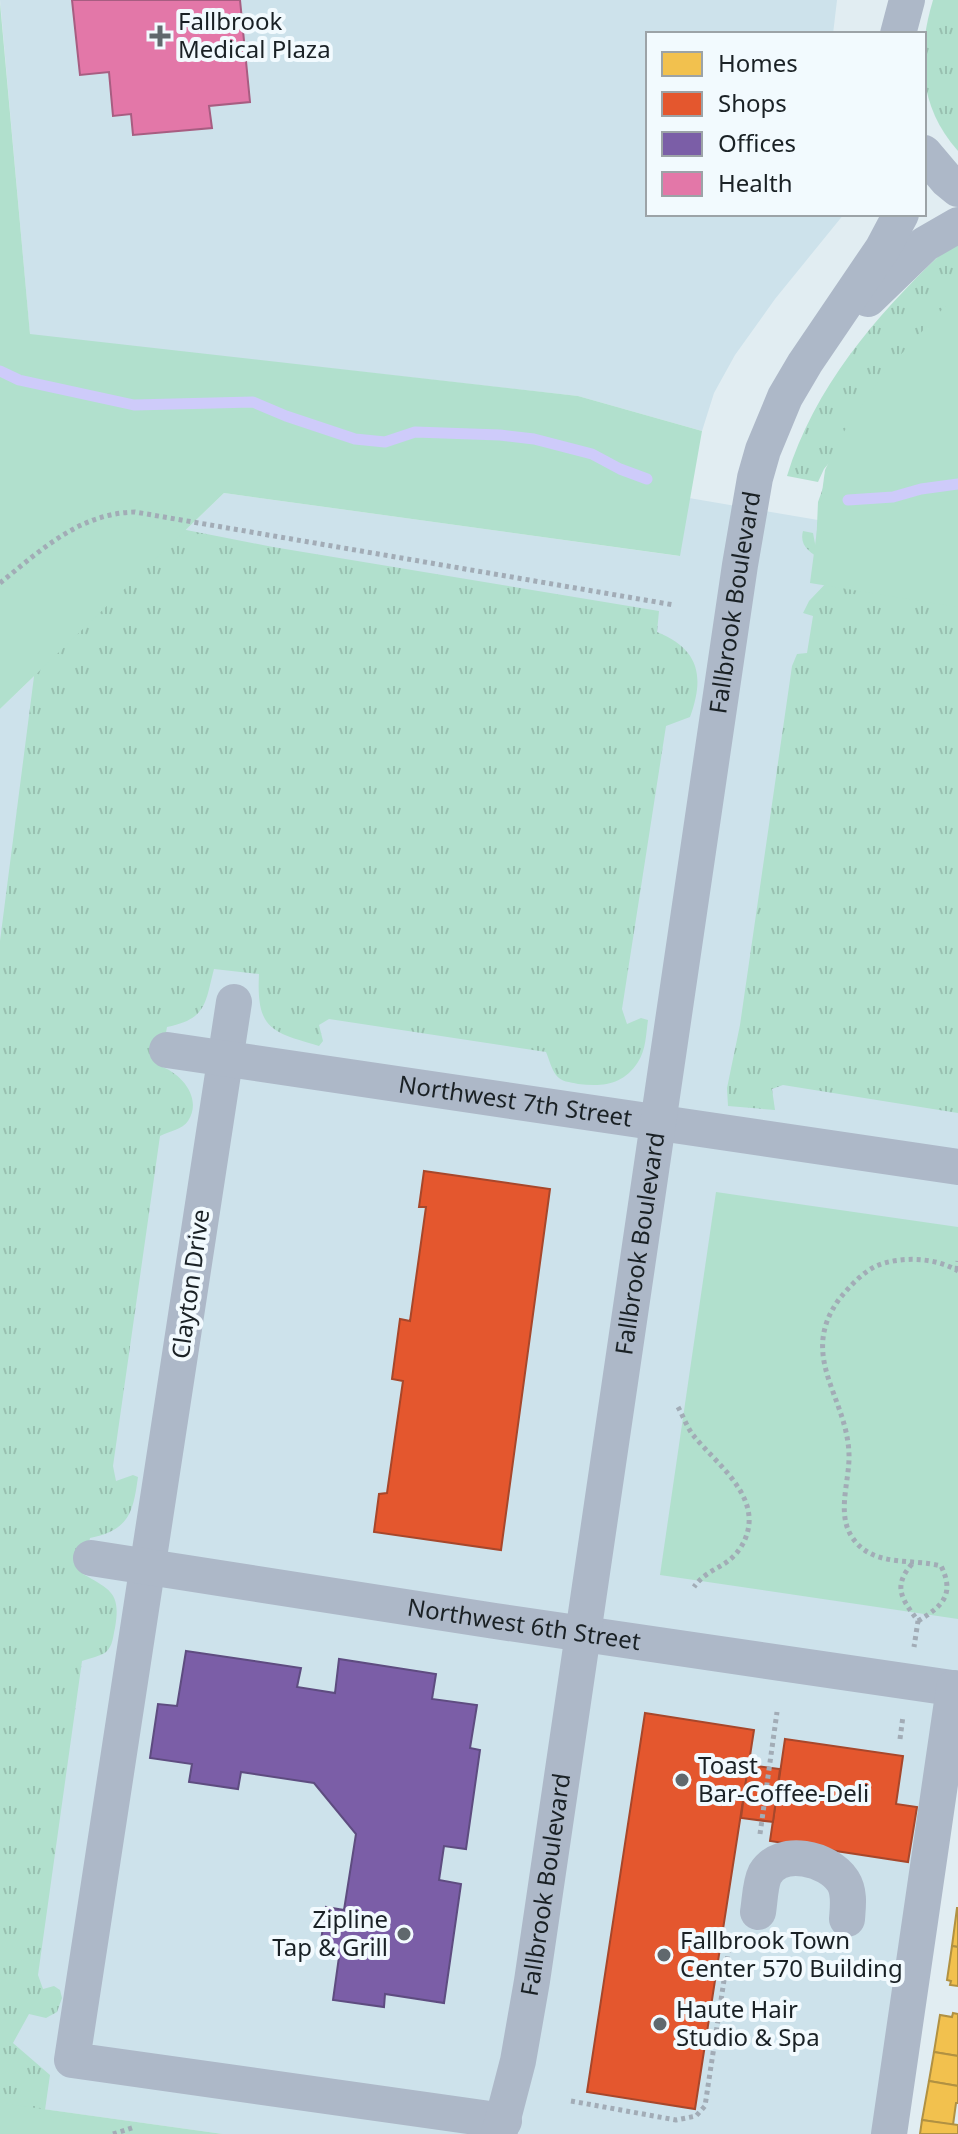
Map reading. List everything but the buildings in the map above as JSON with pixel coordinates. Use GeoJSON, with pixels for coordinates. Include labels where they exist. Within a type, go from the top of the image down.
{"type":"FeatureCollection","features":[{"type":"Feature","properties":{"kind":"street"},"geometry":{"type":"LineString","coordinates":[[899,32],[907,0]]}},
{"type":"Feature","properties":{"kind":"street"},"geometry":{"type":"LineString","coordinates":[[926,155],[958,189]]}},
{"type":"Feature","properties":{"kind":"street","name":"Fallbrook Boulevard"},"geometry":{"type":"LineString","coordinates":[[501,2128],[518,2061],[532,1981],[750,508],[763,450],[785,397],[883,248],[900,216]]}},
{"type":"Feature","properties":{"kind":"street","name":"Fallbrook Boulevard"},"geometry":{"type":"LineString","coordinates":[[805,363],[925,244],[958,225]]}},
{"type":"Feature","properties":{"kind":"street","name":"Clayton Drive"},"geometry":{"type":"LineString","coordinates":[[234,1002],[72,2060],[501,2128]]}},
{"type":"Feature","properties":{"kind":"street","name":"Northwest 7th Street"},"geometry":{"type":"LineString","coordinates":[[167,1050],[958,1167]]}},
{"type":"Feature","properties":{"kind":"street","name":"Northwest 6th Street"},"geometry":{"type":"LineString","coordinates":[[91,1558],[956,1688]]}},
{"type":"Feature","properties":{"kind":"street"},"geometry":{"type":"LineString","coordinates":[[889,2134],[956,1688]]}},
{"type":"Feature","properties":{"kind":"street"},"geometry":{"type":"LineString","coordinates":[[746,1916],[764,1876],[774,1863],[788,1858],[806,1859],[824,1866],[842,1880],[848,1894],[847,1919]]}},
{"type":"Feature","properties":{"kind":"path"},"geometry":{"type":"LineString","coordinates":[[0,583],[72,528],[94,517],[115,512],[135,512],[674,605]]}},
{"type":"Feature","properties":{"kind":"path"},"geometry":{"type":"LineString","coordinates":[[912,1564],[899,1584],[903,1598],[918,1621],[935,1611],[947,1595],[948,1580],[941,1566],[878,1557],[852,1537],[844,1502],[849,1471],[848,1443],[823,1364],[824,1327],[848,1288],[869,1270],[890,1260],[932,1261],[958,1270],[958,1261]]}},
{"type":"Feature","properties":{"kind":"path"},"geometry":{"type":"LineString","coordinates":[[678,1407],[690,1431],[736,1481],[747,1506],[749,1525],[743,1544],[731,1562],[701,1577],[694,1587]]}},
{"type":"Feature","properties":{"kind":"path"},"geometry":{"type":"LineString","coordinates":[[759,1845],[777,1712]]}},
{"type":"Feature","properties":{"kind":"path"},"geometry":{"type":"LineString","coordinates":[[571,2101],[676,2120],[696,2116],[705,2106],[746,1916]]}},
{"type":"Feature","properties":{"kind":"path"},"geometry":{"type":"LineString","coordinates":[[113,2134],[135,2127]]}},
{"type":"Feature","properties":{"kind":"shaded area"},"geometry":{"type":"Polygon","coordinates":[[[0,0],[837,0],[833,32],[646,32],[646,216],[842,216],[775,299],[735,355],[714,393],[702,431],[578,396],[30,335],[0,0]]]}},
{"type":"Feature","properties":{"kind":"shaded area"},"geometry":{"type":"Polygon","coordinates":[[[224,493],[679,556],[689,498],[818,520],[958,607],[958,1732],[874,2134],[223,2134],[6,2104],[0,2093],[0,709],[224,493]]]}},
{"type":"Feature","properties":{"kind":"green space"},"geometry":{"type":"Polygon","coordinates":[[[933,0],[958,0],[958,151],[935,116],[928,97],[928,20],[933,0]]]}},
{"type":"Feature","properties":{"kind":"green space"},"geometry":{"type":"Polygon","coordinates":[[[0,3],[30,334],[578,396],[702,431],[680,556],[224,493],[0,709],[0,3]]]}},
{"type":"Feature","properties":{"kind":"green space"},"geometry":{"type":"Polygon","coordinates":[[[958,238],[958,332],[822,560],[806,548],[802,536],[803,531],[813,533],[816,549],[818,502],[834,457],[818,482],[787,476],[800,441],[816,408],[856,346],[905,290],[958,238]]]}},
{"type":"Feature","properties":{"kind":"green space"},"geometry":{"type":"Polygon","coordinates":[[[958,292],[958,607],[810,583],[825,470],[843,433],[884,373],[958,292]]]}},
{"type":"Feature","properties":{"kind":"green space"},"geometry":{"type":"Polygon","coordinates":[[[161,525],[273,547],[659,611],[657,632],[682,647],[690,656],[695,666],[697,689],[690,717],[666,726],[622,1009],[627,1024],[641,1018],[648,1020],[643,1052],[626,1076],[612,1083],[578,1084],[558,1077],[546,1052],[329,1019],[319,1025],[323,1041],[319,1046],[289,1037],[270,1026],[260,1007],[259,974],[214,969],[202,1008],[190,1019],[167,1027],[160,1066],[182,1080],[193,1104],[186,1124],[160,1136],[113,1466],[116,1481],[133,1475],[138,1477],[134,1501],[121,1525],[90,1538],[83,1574],[112,1594],[116,1616],[108,1650],[82,1661],[38,1975],[43,1989],[54,1986],[60,1990],[62,1998],[57,2012],[46,2018],[29,2014],[13,2043],[50,2075],[44,2117],[93,2134],[0,2134],[0,941],[50,552],[161,525]]]}},
{"type":"Feature","properties":{"kind":"green space"},"geometry":{"type":"Polygon","coordinates":[[[958,570],[958,1113],[783,1085],[772,1089],[775,1110],[728,1106],[727,1088],[740,1025],[792,666],[797,654],[807,653],[813,616],[803,613],[809,601],[830,579],[958,570]]]}},
{"type":"Feature","properties":{"kind":"green space"},"geometry":{"type":"Polygon","coordinates":[[[716,1192],[958,1227],[958,1619],[660,1575],[716,1192]]]}},
{"type":"Feature","properties":{"kind":"green space"},"geometry":{"type":"Polygon","coordinates":[[[0,2093],[7,2104],[223,2134],[0,2134],[0,2093]]]}},
{"type":"Feature","properties":{"kind":"waterway"},"geometry":{"type":"LineString","coordinates":[[0,371],[19,380],[134,405],[253,402],[355,439],[385,442],[415,432],[534,439],[592,454],[647,479]]}},
{"type":"Feature","properties":{"kind":"waterway"},"geometry":{"type":"LineString","coordinates":[[848,500],[893,497],[958,484]]}},
{"type":"Feature","properties":{"kind":"place","name":"Fallbrook Medical Plaza"},"geometry":{"type":"Point","coordinates":[160,36]}},
{"type":"Feature","properties":{"kind":"place","name":"Toast Bar-Coffee-Deli"},"geometry":{"type":"Point","coordinates":[682,1780]}},
{"type":"Feature","properties":{"kind":"place","name":"Zipline Tap & Grill"},"geometry":{"type":"Point","coordinates":[404,1934]}},
{"type":"Feature","properties":{"kind":"place","name":"Fallbrook Town Center 570 Building"},"geometry":{"type":"Point","coordinates":[664,1955]}},
{"type":"Feature","properties":{"kind":"place","name":"Haute Hair Studio & Spa"},"geometry":{"type":"Point","coordinates":[660,2024]}}]}
